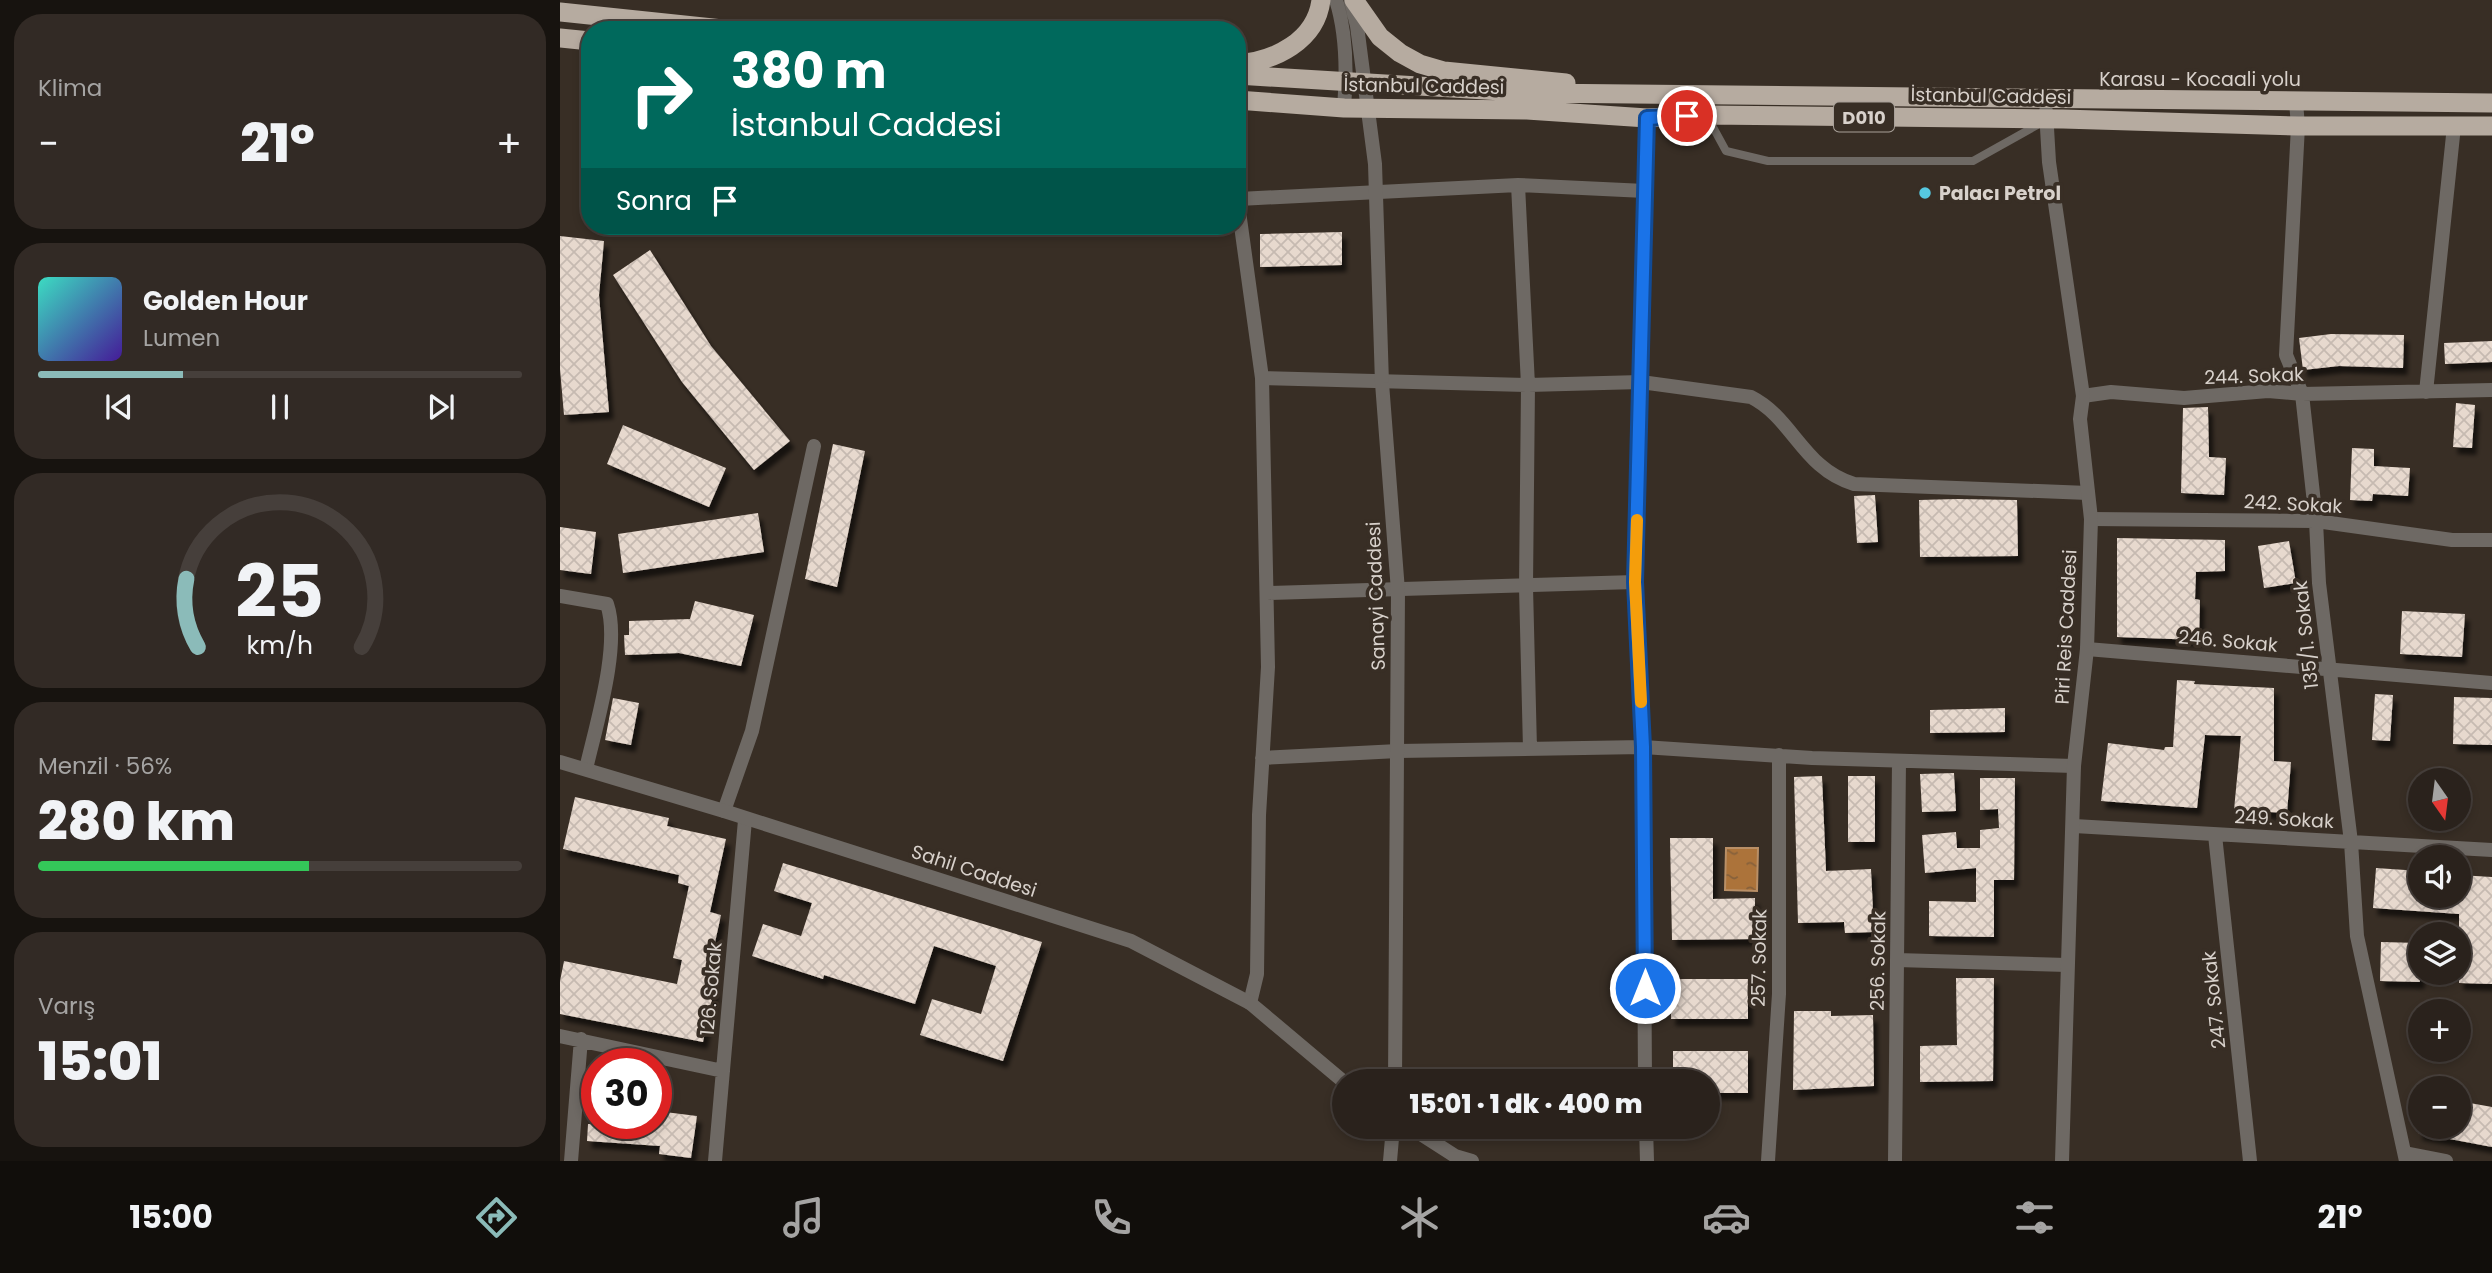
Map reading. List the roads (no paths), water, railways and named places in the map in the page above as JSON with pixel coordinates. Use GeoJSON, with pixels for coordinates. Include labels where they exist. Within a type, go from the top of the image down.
{"type":"FeatureCollection","features":[{"type":"Feature","properties":{"kind":"highway"},"geometry":{"type":"LineString","coordinates":[[1246,62],[1276,55],[1297,44],[1314,24],[1321,0]]}},
{"type":"Feature","properties":{"kind":"highway"},"geometry":{"type":"LineString","coordinates":[[1352,0],[1380,37],[1399,53],[1420,64],[1444,71],[1500,75],[1664,96]]}},
{"type":"Feature","properties":{"kind":"highway"},"geometry":{"type":"LineString","coordinates":[[560,12],[646,21]]}},
{"type":"Feature","properties":{"kind":"highway"},"geometry":{"type":"LineString","coordinates":[[560,38],[581,40]]}},
{"type":"Feature","properties":{"kind":"highway","name":"Karasu - Kocaali yolu"},"geometry":{"type":"LineString","coordinates":[[1246,76],[1534,93],[1664,96],[1988,96],[2044,99],[2492,103]]}},
{"type":"Feature","properties":{"kind":"highway","name":"İstanbul Caddesi"},"geometry":{"type":"LineString","coordinates":[[1246,101],[1344,108],[1527,110],[1647,118],[1707,116],[2048,119],[2298,127],[2492,126]]}},
{"type":"Feature","properties":{"kind":"street"},"geometry":{"type":"LineString","coordinates":[[1336,0],[1356,83]]}},
{"type":"Feature","properties":{"kind":"street"},"geometry":{"type":"LineString","coordinates":[[1344,108],[1356,83],[1352,0]]}},
{"type":"Feature","properties":{"kind":"street","name":"Sanayi Caddesi"},"geometry":{"type":"LineString","coordinates":[[1356,83],[1368,109],[1376,191],[1382,383],[1398,590],[1395,1069]]}},
{"type":"Feature","properties":{"kind":"street","name":"Piri Reis Caddesi"},"geometry":{"type":"LineString","coordinates":[[2044,99],[2048,119],[2049,162],[2083,396],[2081,419],[2091,519],[2087,649],[2074,766],[2062,1161]]}},
{"type":"Feature","properties":{"kind":"street","name":"135/1. Sokak"},"geometry":{"type":"LineString","coordinates":[[2296,102],[2298,127],[2286,355],[2302,394],[2316,521],[2319,583],[2351,842],[2357,936],[2405,1157]]}},
{"type":"Feature","properties":{"kind":"street"},"geometry":{"type":"LineString","coordinates":[[1646,1069],[1643,747],[1635,582],[1647,118]]}},
{"type":"Feature","properties":{"kind":"street"},"geometry":{"type":"LineString","coordinates":[[2426,391],[2454,126]]}},
{"type":"Feature","properties":{"kind":"street"},"geometry":{"type":"LineString","coordinates":[[1246,198],[1518,185],[1645,191]]}},
{"type":"Feature","properties":{"kind":"street"},"geometry":{"type":"LineString","coordinates":[[1518,185],[1528,386],[1526,587],[1530,749]]}},
{"type":"Feature","properties":{"kind":"street"},"geometry":{"type":"LineString","coordinates":[[1243,235],[1262,378],[1268,667],[1262,758],[1257,974],[1250,1003]]}},
{"type":"Feature","properties":{"kind":"street"},"geometry":{"type":"LineString","coordinates":[[1262,378],[1528,386],[1641,382],[1765,404],[1808,456],[1829,475],[1854,484],[2088,493]]}},
{"type":"Feature","properties":{"kind":"street","name":"244. Sokak"},"geometry":{"type":"LineString","coordinates":[[2083,396],[2111,392],[2183,398],[2268,391],[2302,394],[2492,390]]}},
{"type":"Feature","properties":{"kind":"street"},"geometry":{"type":"LineString","coordinates":[[724,811],[752,731],[814,446]]}},
{"type":"Feature","properties":{"kind":"street","name":"242. Sokak"},"geometry":{"type":"LineString","coordinates":[[2091,519],[2316,521],[2452,540],[2492,540]]}},
{"type":"Feature","properties":{"kind":"street"},"geometry":{"type":"LineString","coordinates":[[1267,593],[1635,582]]}},
{"type":"Feature","properties":{"kind":"street"},"geometry":{"type":"LineString","coordinates":[[560,596],[607,604],[612,621],[602,701],[586,769]]}},
{"type":"Feature","properties":{"kind":"street","name":"246. Sokak"},"geometry":{"type":"LineString","coordinates":[[2087,649],[2492,683]]}},
{"type":"Feature","properties":{"kind":"street"},"geometry":{"type":"LineString","coordinates":[[1262,758],[1398,751],[1643,747],[1899,761],[2074,766]]}},
{"type":"Feature","properties":{"kind":"street","name":"257. Sokak"},"geometry":{"type":"LineString","coordinates":[[1768,1161],[1779,994],[1779,755]]}},
{"type":"Feature","properties":{"kind":"street","name":"256. Sokak"},"geometry":{"type":"LineString","coordinates":[[1895,1161],[1899,761]]}},
{"type":"Feature","properties":{"kind":"street","name":"Sahil Caddesi"},"geometry":{"type":"LineString","coordinates":[[560,762],[724,811],[1131,941],[1250,1003],[1332,1072]]}},
{"type":"Feature","properties":{"kind":"street","name":"126. Sokak"},"geometry":{"type":"LineString","coordinates":[[715,1161],[746,820]]}},
{"type":"Feature","properties":{"kind":"street","name":"249. Sokak"},"geometry":{"type":"LineString","coordinates":[[2074,826],[2492,850]]}},
{"type":"Feature","properties":{"kind":"street","name":"247. Sokak"},"geometry":{"type":"LineString","coordinates":[[2215,835],[2250,1161]]}},
{"type":"Feature","properties":{"kind":"street"},"geometry":{"type":"LineString","coordinates":[[1897,960],[2067,965]]}},
{"type":"Feature","properties":{"kind":"street"},"geometry":{"type":"LineString","coordinates":[[560,1036],[723,1071]]}},
{"type":"Feature","properties":{"kind":"street"},"geometry":{"type":"LineString","coordinates":[[571,1161],[581,1039]]}},
{"type":"Feature","properties":{"kind":"street"},"geometry":{"type":"LineString","coordinates":[[1390,1161],[1392,1139]]}},
{"type":"Feature","properties":{"kind":"street"},"geometry":{"type":"LineString","coordinates":[[1429,1139],[1455,1156],[1472,1161]]}},
{"type":"Feature","properties":{"kind":"street"},"geometry":{"type":"LineString","coordinates":[[1646,1139],[1647,1161]]}},
{"type":"Feature","properties":{"kind":"street"},"geometry":{"type":"LineString","coordinates":[[2405,1157],[2446,1161]]}},
{"type":"Feature","properties":{"kind":"lane"},"geometry":{"type":"LineString","coordinates":[[1707,116],[1726,150],[1768,162],[1973,161],[2048,119]]}},
{"type":"Feature","properties":{"kind":"water"},"geometry":{"type":"Polygon","coordinates":[[[1726,848],[1758,848],[1757,891],[1725,890],[1726,848]]]}},
{"type":"Feature","properties":{"kind":"place","name":"Palacı Petrol"},"geometry":{"type":"Point","coordinates":[1925,193]}}]}
